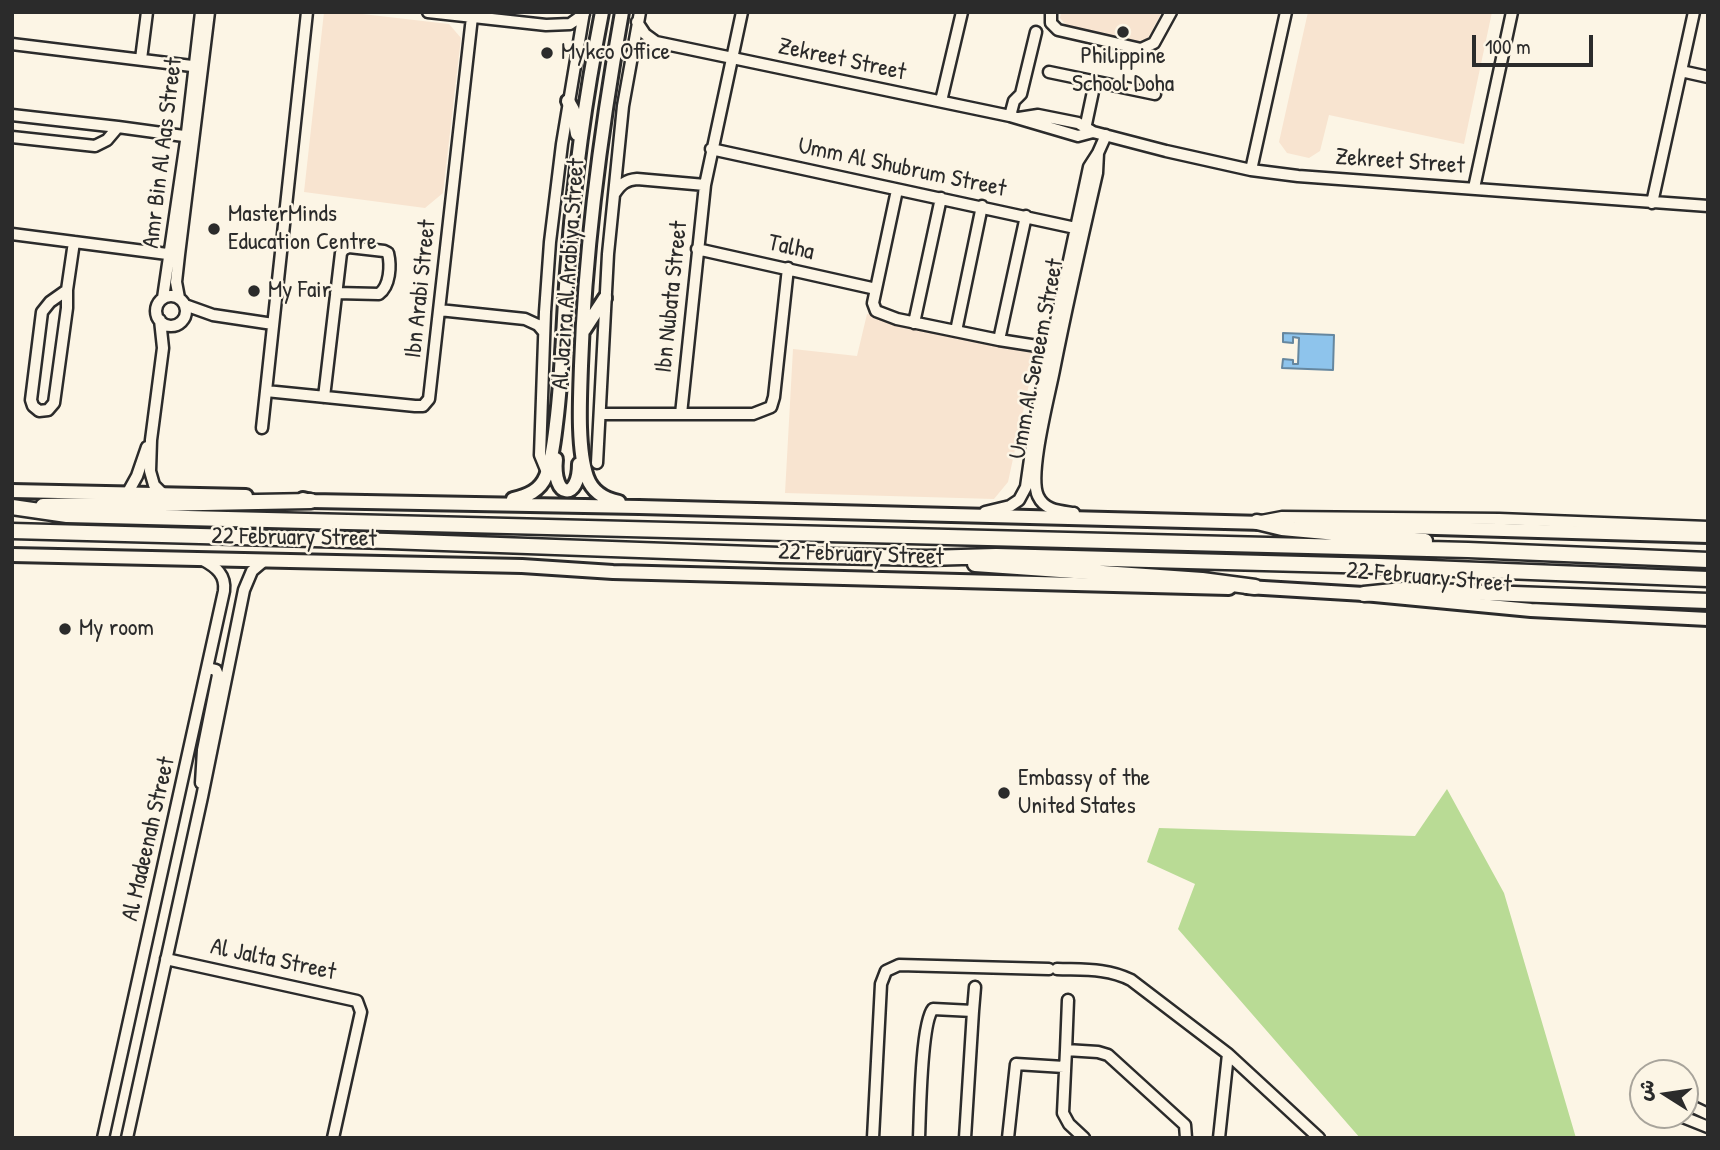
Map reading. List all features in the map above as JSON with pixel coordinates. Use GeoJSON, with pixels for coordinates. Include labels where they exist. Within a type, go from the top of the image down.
{"type":"FeatureCollection","features":[{"type":"Feature","properties":{"kind":"highway"},"geometry":{"type":"LineString","coordinates":[[18,507],[311,501]]}},
{"type":"Feature","properties":{"kind":"highway","name":"22 February Street"},"geometry":{"type":"LineString","coordinates":[[18,507],[76,516],[1468,550],[1708,560]]}},
{"type":"Feature","properties":{"kind":"highway"},"geometry":{"type":"LineString","coordinates":[[1257,523],[1276,528],[1427,541],[1468,550]]}},
{"type":"Feature","properties":{"kind":"highway","name":"22 February Street"},"geometry":{"type":"LineString","coordinates":[[12,531],[388,541],[621,551],[946,558],[996,556],[1379,566],[1708,579]]}},
{"type":"Feature","properties":{"kind":"highway"},"geometry":{"type":"LineString","coordinates":[[946,558],[986,565],[1202,580],[1255,587]]}},
{"type":"Feature","properties":{"kind":"highway"},"geometry":{"type":"LineString","coordinates":[[1364,594],[1403,590],[1708,601]]}},
{"type":"Feature","properties":{"kind":"main road","name":"Al Jazira Al Arabiya Street"},"geometry":{"type":"LineString","coordinates":[[547,472],[560,393],[568,259],[578,156],[602,12]]}},
{"type":"Feature","properties":{"kind":"main road","name":"Al Jazira Al Arabiya Street"},"geometry":{"type":"LineString","coordinates":[[622,12],[609,83],[594,195],[580,404],[583,453],[591,485],[596,492],[611,501],[639,507]]}},
{"type":"Feature","properties":{"kind":"main road"},"geometry":{"type":"LineString","coordinates":[[568,101],[576,126],[578,156]]}},
{"type":"Feature","properties":{"kind":"main road"},"geometry":{"type":"LineString","coordinates":[[583,333],[605,298]]}},
{"type":"Feature","properties":{"kind":"main road"},"geometry":{"type":"LineString","coordinates":[[560,393],[561,418],[555,476],[557,484],[566,490],[573,488],[578,480],[580,404]]}},
{"type":"Feature","properties":{"kind":"main road"},"geometry":{"type":"LineString","coordinates":[[492,503],[529,495],[541,485],[547,472]]}},
{"type":"Feature","properties":{"kind":"main road","name":"22 February Street"},"geometry":{"type":"LineString","coordinates":[[12,491],[288,496],[311,501],[492,503],[1708,536]]}},
{"type":"Feature","properties":{"kind":"main road","name":"22 February Street"},"geometry":{"type":"LineString","coordinates":[[12,555],[265,559],[1195,589],[1255,587],[1531,610],[1708,619]]}},
{"type":"Feature","properties":{"kind":"street"},"geometry":{"type":"LineString","coordinates":[[141,59],[147,12]]}},
{"type":"Feature","properties":{"kind":"street","name":"Amr Bin Al Aas Street"},"geometry":{"type":"LineString","coordinates":[[200,67],[201,12]]}},
{"type":"Feature","properties":{"kind":"street","name":"Amr Bin Al Aas Street"},"geometry":{"type":"LineString","coordinates":[[163,298],[175,255],[209,12]]}},
{"type":"Feature","properties":{"kind":"street"},"geometry":{"type":"LineString","coordinates":[[262,428],[307,12]]}},
{"type":"Feature","properties":{"kind":"street"},"geometry":{"type":"LineString","coordinates":[[428,12],[546,25],[570,24],[584,13]]}},
{"type":"Feature","properties":{"kind":"street","name":"Ibn Nubata Street"},"geometry":{"type":"LineString","coordinates":[[681,414],[705,185],[742,12]]}},
{"type":"Feature","properties":{"kind":"street"},"geometry":{"type":"LineString","coordinates":[[942,101],[961,12]]}},
{"type":"Feature","properties":{"kind":"street"},"geometry":{"type":"LineString","coordinates":[[1051,12],[1051,23],[1058,30],[1141,49],[1154,43],[1171,12]]}},
{"type":"Feature","properties":{"kind":"street"},"geometry":{"type":"LineString","coordinates":[[1251,170],[1286,12]]}},
{"type":"Feature","properties":{"kind":"street"},"geometry":{"type":"LineString","coordinates":[[1474,188],[1512,12]]}},
{"type":"Feature","properties":{"kind":"street"},"geometry":{"type":"LineString","coordinates":[[1652,203],[1694,12]]}},
{"type":"Feature","properties":{"kind":"street","name":"Al Jazira Al Arabiya Street"},"geometry":{"type":"LineString","coordinates":[[547,472],[540,455],[545,312],[555,194],[584,13]]}},
{"type":"Feature","properties":{"kind":"street","name":"Ibn Arabi Street"},"geometry":{"type":"LineString","coordinates":[[266,391],[423,406],[429,399],[472,17]]}},
{"type":"Feature","properties":{"kind":"street"},"geometry":{"type":"LineString","coordinates":[[638,17],[645,34],[656,42]]}},
{"type":"Feature","properties":{"kind":"street","name":"Al Jazira Al Arabiya Street"},"geometry":{"type":"LineString","coordinates":[[597,463],[605,298],[623,106],[638,17]]}},
{"type":"Feature","properties":{"kind":"street"},"geometry":{"type":"LineString","coordinates":[[546,25],[567,32],[577,44]]}},
{"type":"Feature","properties":{"kind":"street"},"geometry":{"type":"LineString","coordinates":[[1015,117],[1014,101],[1021,94],[1036,32]]}},
{"type":"Feature","properties":{"kind":"street"},"geometry":{"type":"LineString","coordinates":[[631,55],[642,46],[656,42]]}},
{"type":"Feature","properties":{"kind":"street","name":"Zekreet Street"},"geometry":{"type":"LineString","coordinates":[[656,42],[1015,117],[1038,115],[1087,131],[1251,170],[1313,178],[1708,206]]}},
{"type":"Feature","properties":{"kind":"street"},"geometry":{"type":"LineString","coordinates":[[12,44],[200,67]]}},
{"type":"Feature","properties":{"kind":"street"},"geometry":{"type":"LineString","coordinates":[[1681,71],[1708,77]]}},
{"type":"Feature","properties":{"kind":"street"},"geometry":{"type":"LineString","coordinates":[[1049,72],[1155,94]]}},
{"type":"Feature","properties":{"kind":"street"},"geometry":{"type":"LineString","coordinates":[[1087,131],[1095,82]]}},
{"type":"Feature","properties":{"kind":"street"},"geometry":{"type":"LineString","coordinates":[[12,116],[191,137]]}},
{"type":"Feature","properties":{"kind":"street"},"geometry":{"type":"LineString","coordinates":[[12,137],[95,146],[103,143],[118,127]]}},
{"type":"Feature","properties":{"kind":"street","name":"Umm Al Seneem Street"},"geometry":{"type":"LineString","coordinates":[[1106,135],[1089,167],[1080,229],[1043,423],[1035,488],[1040,500],[1051,510],[1109,519]]}},
{"type":"Feature","properties":{"kind":"street","name":"Umm Al Shubrum Street"},"geometry":{"type":"LineString","coordinates":[[711,149],[1080,229]]}},
{"type":"Feature","properties":{"kind":"street"},"geometry":{"type":"LineString","coordinates":[[618,160],[622,169],[637,179]]}},
{"type":"Feature","properties":{"kind":"street"},"geometry":{"type":"LineString","coordinates":[[615,193],[620,185],[637,179],[705,185]]}},
{"type":"Feature","properties":{"kind":"street"},"geometry":{"type":"LineString","coordinates":[[897,190],[873,303],[876,312],[914,323],[1050,348]]}},
{"type":"Feature","properties":{"kind":"street"},"geometry":{"type":"LineString","coordinates":[[914,323],[941,198]]}},
{"type":"Feature","properties":{"kind":"street"},"geometry":{"type":"LineString","coordinates":[[956,331],[982,206]]}},
{"type":"Feature","properties":{"kind":"street"},"geometry":{"type":"LineString","coordinates":[[999,340],[1026,216]]}},
{"type":"Feature","properties":{"kind":"street","name":"Umm Al Seneem Street"},"geometry":{"type":"LineString","coordinates":[[971,517],[1010,506],[1025,492],[1037,410],[1080,229]]}},
{"type":"Feature","properties":{"kind":"street"},"geometry":{"type":"LineString","coordinates":[[12,234],[175,255]]}},
{"type":"Feature","properties":{"kind":"street"},"geometry":{"type":"LineString","coordinates":[[67,290],[50,302],[42,312],[31,400],[39,411],[48,410],[54,403],[74,242]]}},
{"type":"Feature","properties":{"kind":"street"},"geometry":{"type":"LineString","coordinates":[[324,397],[336,293],[344,248],[388,253],[387,284],[379,295],[336,293]]}},
{"type":"Feature","properties":{"kind":"street","name":"Talha"},"geometry":{"type":"LineString","coordinates":[[698,249],[876,289]]}},
{"type":"Feature","properties":{"kind":"street","name":"Amr Bin Al Aas Street"},"geometry":{"type":"LineString","coordinates":[[175,255],[176,282],[182,301]]}},
{"type":"Feature","properties":{"kind":"street"},"geometry":{"type":"LineString","coordinates":[[600,414],[753,414],[771,407],[788,268]]}},
{"type":"Feature","properties":{"kind":"street"},"geometry":{"type":"LineString","coordinates":[[164,495],[158,491],[151,478],[151,440],[163,348],[157,309],[163,298],[171,296],[213,315],[273,324]]}},
{"type":"Feature","properties":{"kind":"street"},"geometry":{"type":"LineString","coordinates":[[163,348],[185,316],[182,301]]}},
{"type":"Feature","properties":{"kind":"street"},"geometry":{"type":"LineString","coordinates":[[439,310],[525,319],[538,325],[544,332]]}},
{"type":"Feature","properties":{"kind":"street"},"geometry":{"type":"LineString","coordinates":[[525,319],[545,312]]}},
{"type":"Feature","properties":{"kind":"street"},"geometry":{"type":"LineString","coordinates":[[160,320],[166,325],[213,315]]}},
{"type":"Feature","properties":{"kind":"street"},"geometry":{"type":"LineString","coordinates":[[127,494],[151,440]]}},
{"type":"Feature","properties":{"kind":"street","name":"22 February Street"},"geometry":{"type":"LineString","coordinates":[[1257,523],[1282,517],[1499,519],[1708,527]]}},
{"type":"Feature","properties":{"kind":"street","name":"Al Madeenah Street"},"geometry":{"type":"LineString","coordinates":[[103,1138],[225,584],[219,570],[201,559]]}},
{"type":"Feature","properties":{"kind":"street","name":"Al Madeenah Street"},"geometry":{"type":"LineString","coordinates":[[127,1138],[202,797],[244,590],[252,571],[265,559]]}},
{"type":"Feature","properties":{"kind":"street"},"geometry":{"type":"LineString","coordinates":[[202,797],[201,761],[218,675],[216,670],[208,668]]}},
{"type":"Feature","properties":{"kind":"street","name":"Al Jalta Street"},"geometry":{"type":"LineString","coordinates":[[166,959],[357,1001],[361,1012],[333,1138]]}},
{"type":"Feature","properties":{"kind":"street"},"geometry":{"type":"LineString","coordinates":[[873,1138],[881,984],[886,971],[899,965],[1115,972],[1131,980],[1228,1054],[1319,1138]]}},
{"type":"Feature","properties":{"kind":"street"},"geometry":{"type":"LineString","coordinates":[[964,1138],[975,987]]}},
{"type":"Feature","properties":{"kind":"street"},"geometry":{"type":"LineString","coordinates":[[1068,1000],[1063,1113],[1069,1124],[1084,1138]]}},
{"type":"Feature","properties":{"kind":"street"},"geometry":{"type":"LineString","coordinates":[[919,1138],[928,1017],[933,1009],[973,1011]]}},
{"type":"Feature","properties":{"kind":"street"},"geometry":{"type":"LineString","coordinates":[[1066,1050],[1108,1055],[1185,1125],[1186,1138]]}},
{"type":"Feature","properties":{"kind":"street"},"geometry":{"type":"LineString","coordinates":[[1219,1138],[1228,1054]]}},
{"type":"Feature","properties":{"kind":"street"},"geometry":{"type":"LineString","coordinates":[[1009,1138],[1016,1064],[1064,1067]]}},
{"type":"Feature","properties":{"kind":"shaded area"},"geometry":{"type":"Polygon","coordinates":[[[324,12],[449,24],[461,38],[443,193],[425,208],[304,192],[324,12]]]}},
{"type":"Feature","properties":{"kind":"shaded area","name":"Philippine School Doha"},"geometry":{"type":"Polygon","coordinates":[[[1061,12],[1162,12],[1148,38],[1140,42],[1066,25],[1060,18],[1061,12]]]}},
{"type":"Feature","properties":{"kind":"shaded area"},"geometry":{"type":"Polygon","coordinates":[[[1308,12],[1492,12],[1464,144],[1329,115],[1320,151],[1309,158],[1287,153],[1279,142],[1308,12]]]}},
{"type":"Feature","properties":{"kind":"shaded area"},"geometry":{"type":"Polygon","coordinates":[[[867,314],[1027,347],[1035,356],[1008,482],[994,499],[785,493],[793,349],[857,356],[867,314]]]}},
{"type":"Feature","properties":{"kind":"green space"},"geometry":{"type":"Polygon","coordinates":[[[1447,789],[1504,893],[1576,1138],[1360,1138],[1178,929],[1195,884],[1147,862],[1159,828],[1415,836],[1447,789]]]}},
{"type":"Feature","properties":{"kind":"water"},"geometry":{"type":"Polygon","coordinates":[[[1283,333],[1334,335],[1333,370],[1282,368],[1283,359],[1293,360],[1293,364],[1298,364],[1299,338],[1293,337],[1293,343],[1283,342],[1283,333]]]}},
{"type":"Feature","properties":{"kind":"place","name":"Philippine School Doha"},"geometry":{"type":"Point","coordinates":[1123,32]}},
{"type":"Feature","properties":{"kind":"place","name":"Mykco Office"},"geometry":{"type":"Point","coordinates":[547,53]}},
{"type":"Feature","properties":{"kind":"place","name":"MasterMinds Education Centre"},"geometry":{"type":"Point","coordinates":[214,229]}},
{"type":"Feature","properties":{"kind":"place","name":"My Fair"},"geometry":{"type":"Point","coordinates":[254,291]}},
{"type":"Feature","properties":{"kind":"place","name":"My room"},"geometry":{"type":"Point","coordinates":[65,629]}},
{"type":"Feature","properties":{"kind":"place","name":"Embassy of the United States"},"geometry":{"type":"Point","coordinates":[1004,793]}}]}
